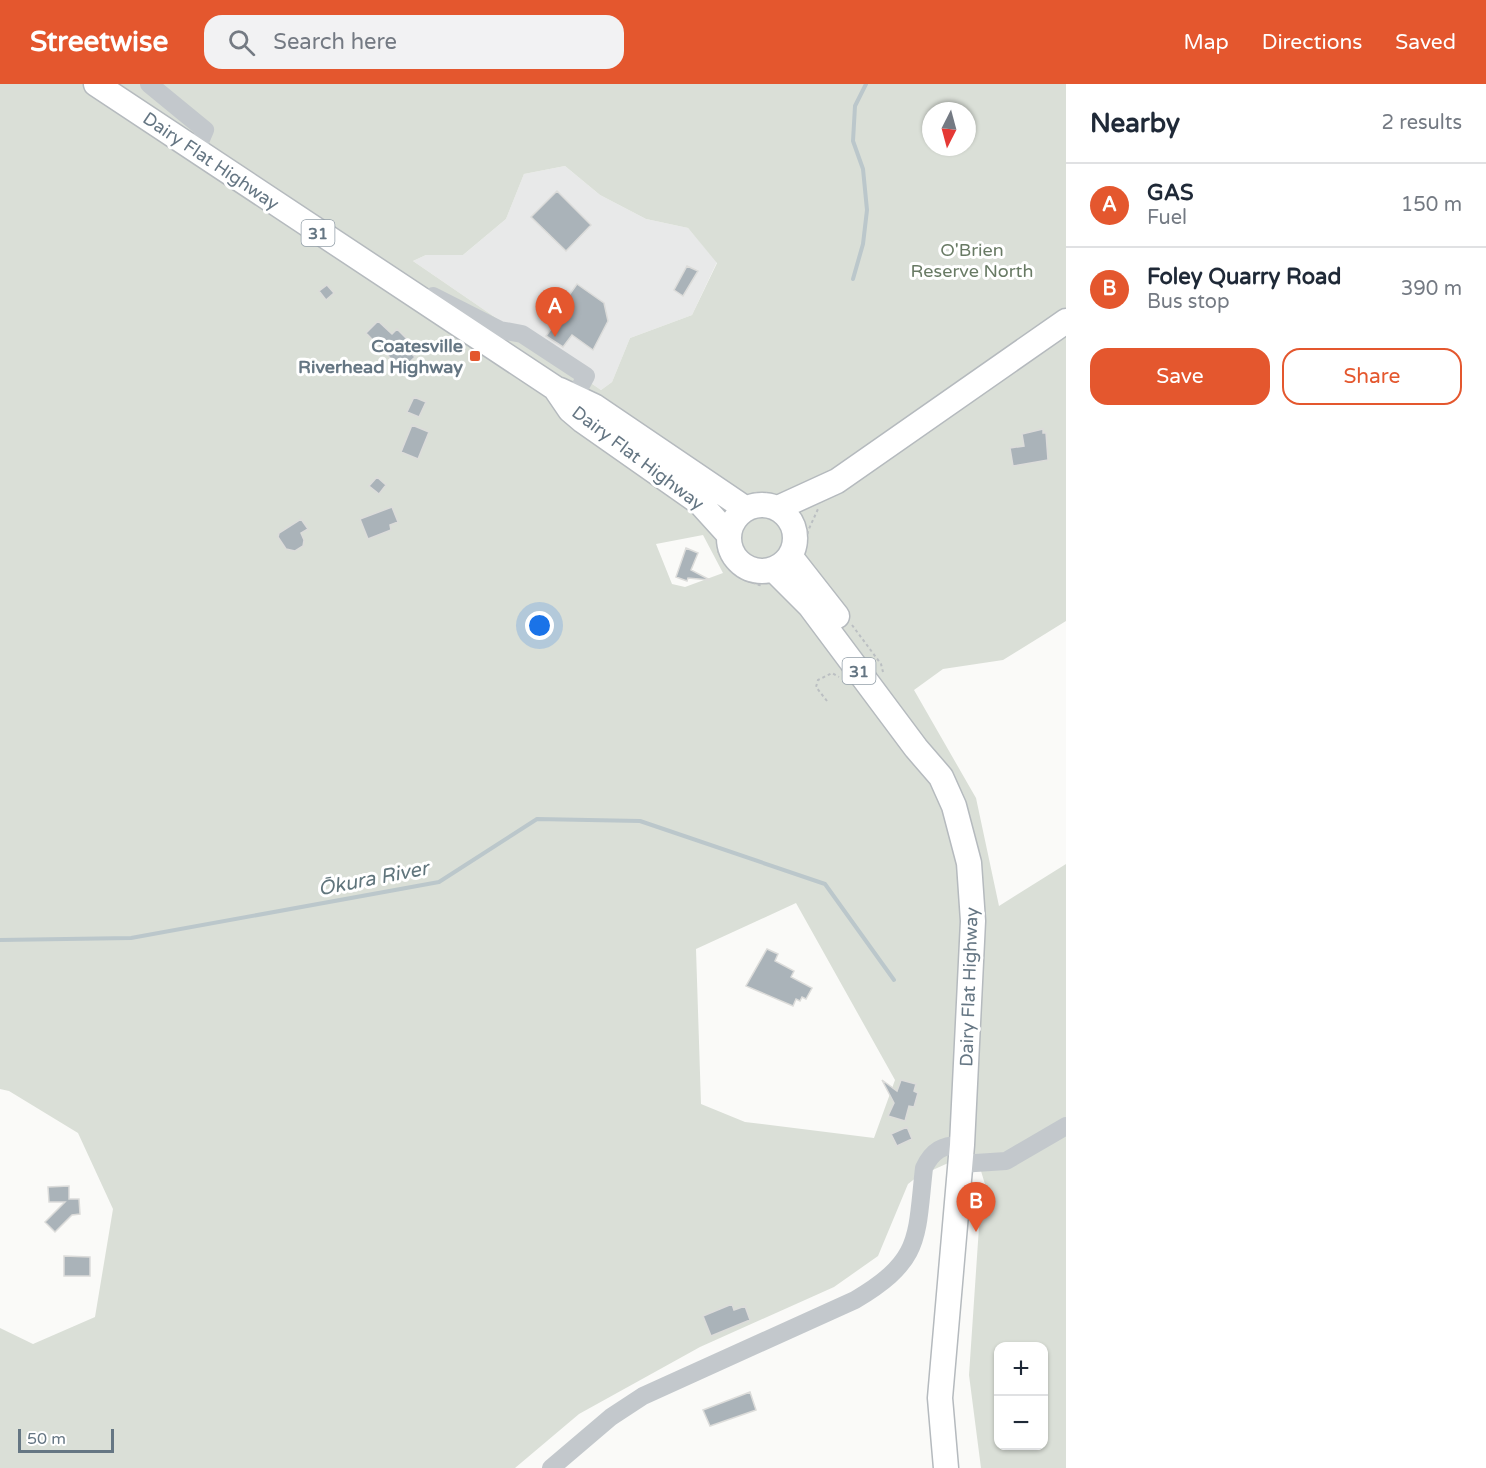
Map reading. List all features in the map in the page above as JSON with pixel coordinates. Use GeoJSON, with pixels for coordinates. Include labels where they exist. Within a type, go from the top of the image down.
{"type":"FeatureCollection","features":[{"type":"Feature","properties":{"kind":"main road","name":"Dairy Flat Highway"},"geometry":{"type":"LineString","coordinates":[[96,84],[406,291],[565,392],[570,410],[700,503],[729,535]]}},
{"type":"Feature","properties":{"kind":"main road"},"geometry":{"type":"LineString","coordinates":[[565,392],[748,501],[756,505],[782,508],[822,498],[837,481],[1066,321]]}},
{"type":"Feature","properties":{"kind":"main road"},"geometry":{"type":"LineString","coordinates":[[748,501],[731,525],[730,546],[742,564],[762,571],[782,563],[796,535],[782,508]]}},
{"type":"Feature","properties":{"kind":"main road","name":"Dairy Flat Highway"},"geometry":{"type":"LineString","coordinates":[[782,563],[910,710],[930,746],[954,806],[969,863],[972,893],[961,1154],[940,1398],[946,1468]]}},
{"type":"Feature","properties":{"kind":"street"},"geometry":{"type":"LineString","coordinates":[[149,84],[206,130],[196,152]]}},
{"type":"Feature","properties":{"kind":"street"},"geometry":{"type":"LineString","coordinates":[[406,291],[427,292],[500,330],[522,334],[586,376],[565,392]]}},
{"type":"Feature","properties":{"kind":"street"},"geometry":{"type":"LineString","coordinates":[[523,366],[538,344]]}},
{"type":"Feature","properties":{"kind":"street"},"geometry":{"type":"LineString","coordinates":[[551,1468],[611,1417],[643,1396],[855,1300],[881,1285],[901,1266],[916,1238],[924,1168],[928,1159],[939,1148],[1006,1161],[1066,1126]]}},
{"type":"Feature","properties":{"kind":"path"},"geometry":{"type":"LineString","coordinates":[[748,501],[782,508]]}},
{"type":"Feature","properties":{"kind":"path"},"geometry":{"type":"LineString","coordinates":[[827,701],[816,687],[818,680],[832,673],[842,679]]}},
{"type":"Feature","properties":{"kind":"shaded area"},"geometry":{"type":"Polygon","coordinates":[[[565,166],[600,195],[646,219],[688,228],[717,262],[692,315],[630,338],[612,382],[601,390],[413,261],[426,255],[463,255],[506,219],[524,174],[565,166]]]}},
{"type":"Feature","properties":{"kind":"green space","name":"O'Brien Reserve North"},"geometry":{"type":"Polygon","coordinates":[[[0,84],[1066,84],[1066,621],[1003,660],[943,669],[914,690],[976,798],[999,906],[1066,864],[1066,1468],[981,1468],[969,1375],[979,1227],[987,1191],[981,1171],[955,1160],[917,1177],[908,1184],[878,1256],[834,1287],[700,1347],[579,1414],[515,1468],[0,1468],[0,1328],[33,1344],[95,1317],[113,1209],[78,1133],[9,1091],[0,1089],[0,84]],[[565,166],[524,174],[506,219],[463,255],[426,255],[413,261],[601,390],[612,382],[630,338],[692,315],[717,263],[688,228],[646,219],[600,195],[565,166]],[[703,535],[656,544],[672,584],[685,587],[723,573],[703,535]],[[796,903],[696,949],[701,1104],[745,1122],[874,1138],[895,1080],[796,903]]]}},
{"type":"Feature","properties":{"kind":"building"},"geometry":{"type":"Polygon","coordinates":[[[557,191],[591,225],[566,251],[531,217],[557,191]]]}},
{"type":"Feature","properties":{"kind":"building"},"geometry":{"type":"Polygon","coordinates":[[[687,266],[698,271],[683,296],[674,290],[687,266]]]}},
{"type":"Feature","properties":{"kind":"building"},"geometry":{"type":"Polygon","coordinates":[[[577,284],[604,303],[608,321],[593,350],[572,335],[563,347],[546,336],[555,324],[551,321],[577,284]]]}},
{"type":"Feature","properties":{"kind":"building"},"geometry":{"type":"Polygon","coordinates":[[[327,285],[334,293],[326,300],[319,291],[327,285]]]}},
{"type":"Feature","properties":{"kind":"building"},"geometry":{"type":"Polygon","coordinates":[[[378,321],[392,334],[397,329],[413,345],[408,350],[415,357],[398,373],[390,364],[393,361],[366,333],[378,321]]]}},
{"type":"Feature","properties":{"kind":"building"},"geometry":{"type":"Polygon","coordinates":[[[414,397],[426,402],[419,417],[407,412],[414,397]]]}},
{"type":"Feature","properties":{"kind":"building"},"geometry":{"type":"Polygon","coordinates":[[[412,425],[429,432],[418,459],[401,452],[412,425]]]}},
{"type":"Feature","properties":{"kind":"building"},"geometry":{"type":"Polygon","coordinates":[[[1043,429],[1043,433],[1046,433],[1048,460],[1013,466],[1010,448],[1024,446],[1022,434],[1043,429]]]}},
{"type":"Feature","properties":{"kind":"building"},"geometry":{"type":"Polygon","coordinates":[[[377,477],[386,485],[379,494],[369,486],[377,477]]]}},
{"type":"Feature","properties":{"kind":"building"},"geometry":{"type":"Polygon","coordinates":[[[392,507],[398,522],[390,525],[391,530],[368,539],[360,519],[392,507]]]}},
{"type":"Feature","properties":{"kind":"building"},"geometry":{"type":"Polygon","coordinates":[[[301,519],[308,529],[301,533],[304,540],[303,546],[295,551],[286,549],[278,537],[279,533],[301,519]]]}},
{"type":"Feature","properties":{"kind":"building"},"geometry":{"type":"Polygon","coordinates":[[[686,548],[698,553],[691,570],[710,580],[688,578],[687,581],[676,577],[686,548]]]}},
{"type":"Feature","properties":{"kind":"building"},"geometry":{"type":"Polygon","coordinates":[[[767,949],[778,954],[775,961],[794,971],[791,977],[812,988],[806,999],[802,997],[800,1001],[796,999],[793,1006],[746,986],[767,949]]]}},
{"type":"Feature","properties":{"kind":"building"},"geometry":{"type":"Polygon","coordinates":[[[882,1080],[897,1091],[901,1080],[916,1084],[914,1091],[918,1093],[914,1107],[909,1106],[905,1121],[888,1116],[894,1103],[882,1080]]]}},
{"type":"Feature","properties":{"kind":"building"},"geometry":{"type":"Polygon","coordinates":[[[907,1127],[912,1139],[897,1146],[891,1134],[907,1127]]]}},
{"type":"Feature","properties":{"kind":"building"},"geometry":{"type":"Polygon","coordinates":[[[69,1186],[69,1199],[79,1199],[80,1214],[72,1215],[55,1232],[45,1222],[65,1202],[49,1202],[48,1187],[69,1186]]]}},
{"type":"Feature","properties":{"kind":"building"},"geometry":{"type":"Polygon","coordinates":[[[64,1256],[90,1257],[90,1276],[64,1276],[64,1256]]]}},
{"type":"Feature","properties":{"kind":"building"},"geometry":{"type":"Polygon","coordinates":[[[732,1304],[734,1310],[745,1306],[750,1320],[711,1336],[703,1316],[732,1304]]]}},
{"type":"Feature","properties":{"kind":"building"},"geometry":{"type":"Polygon","coordinates":[[[750,1392],[756,1410],[710,1426],[703,1410],[750,1392]]]}},
{"type":"Feature","properties":{"kind":"waterway"},"geometry":{"type":"LineString","coordinates":[[853,279],[863,244],[867,210],[863,169],[853,141],[855,106],[866,84]]}},
{"type":"Feature","properties":{"kind":"waterway","name":"Ōkura River"},"geometry":{"type":"LineString","coordinates":[[0,940],[131,938],[439,882],[537,819],[640,821],[825,884],[894,980]]}},
{"type":"Feature","properties":{"kind":"place","name":"GAS"},"geometry":{"type":"Point","coordinates":[555,337]}},
{"type":"Feature","properties":{"kind":"place","name":"Coatesville Riverhead Highway"},"geometry":{"type":"Point","coordinates":[475,356]}},
{"type":"Feature","properties":{"kind":"place","name":"Foley Quarry Road"},"geometry":{"type":"Point","coordinates":[976,1232]}}]}
